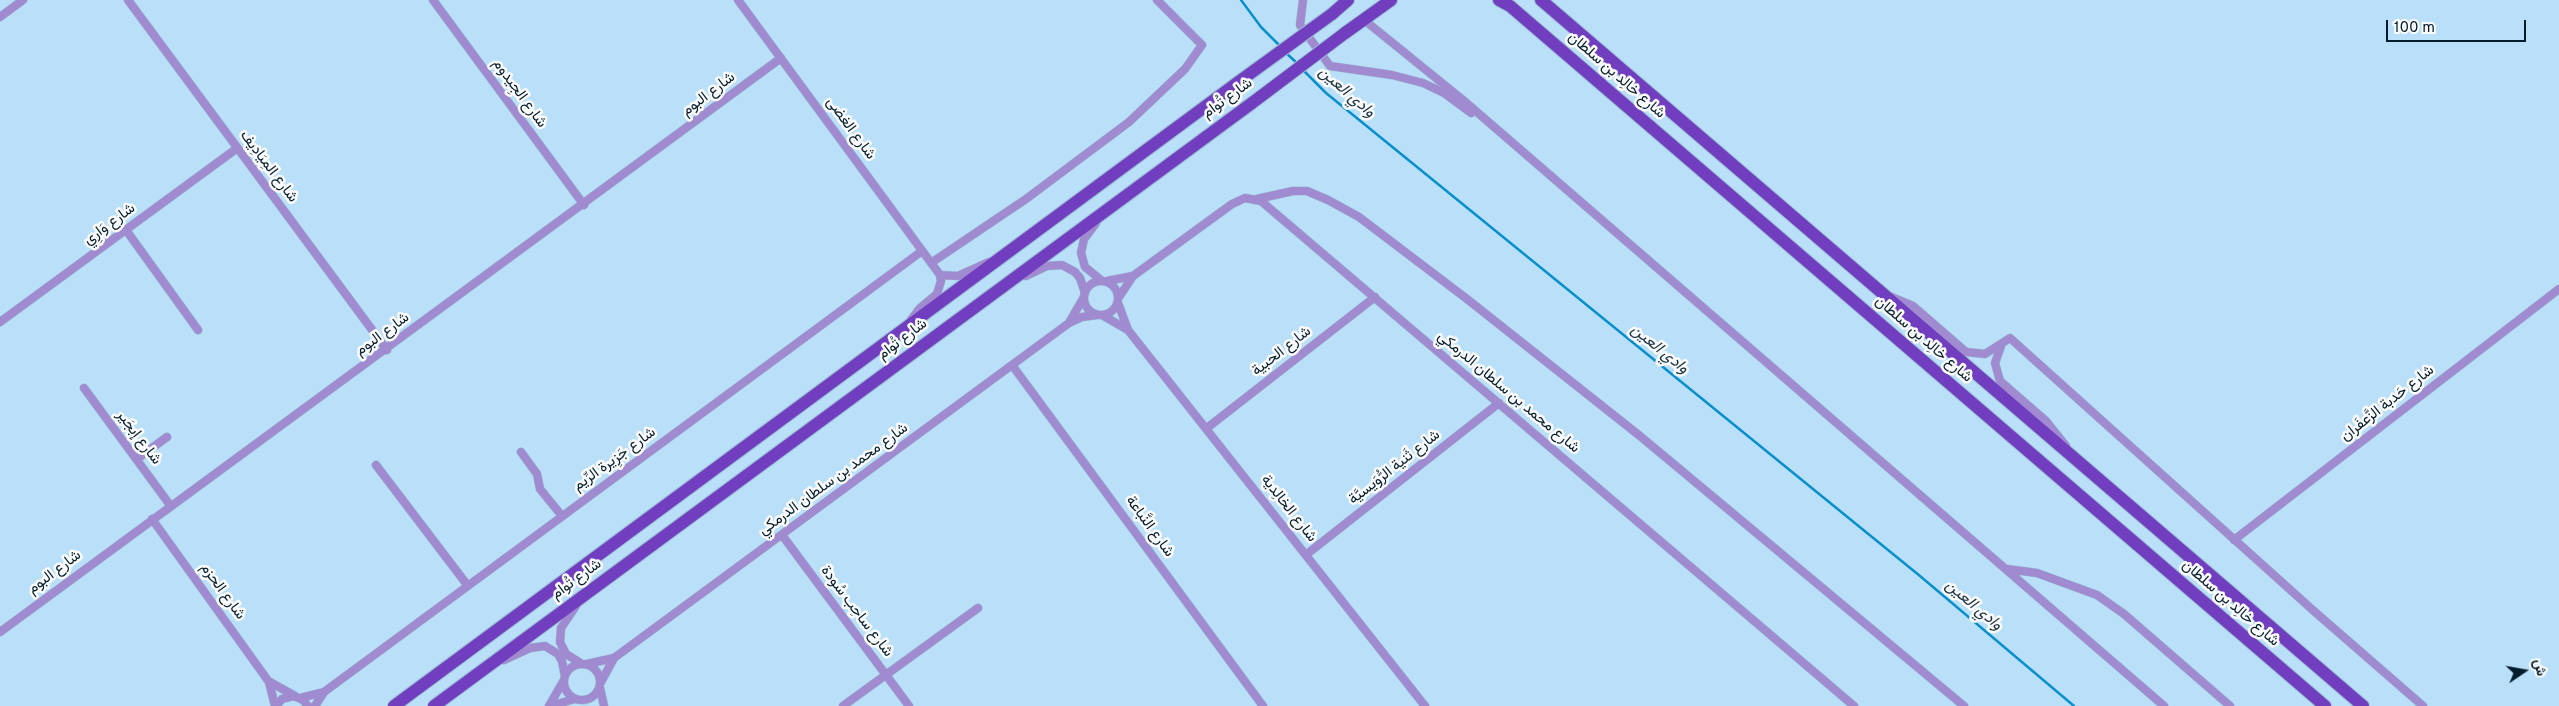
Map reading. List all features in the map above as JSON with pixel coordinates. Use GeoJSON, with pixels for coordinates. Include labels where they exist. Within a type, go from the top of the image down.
{"type":"FeatureCollection","features":[{"type":"Feature","properties":{"kind":"main road","name":"شارع تُوام"},"geometry":{"type":"LineString","coordinates":[[394,706],[1332,14],[1348,0]]}},
{"type":"Feature","properties":{"kind":"main road","name":"شارع تُوام"},"geometry":{"type":"LineString","coordinates":[[434,706],[1391,0]]}},
{"type":"Feature","properties":{"kind":"main road","name":"شارع خالِد بن سلطان"},"geometry":{"type":"LineString","coordinates":[[1499,0],[1510,6],[2325,706]]}},
{"type":"Feature","properties":{"kind":"main road","name":"شارع خالِد بن سلطان"},"geometry":{"type":"LineString","coordinates":[[1541,0],[2363,706]]}},
{"type":"Feature","properties":{"kind":"street"},"geometry":{"type":"LineString","coordinates":[[0,17],[23,0]]}},
{"type":"Feature","properties":{"kind":"street","name":"شارع المِيَادِيف"},"geometry":{"type":"LineString","coordinates":[[128,0],[236,149],[387,350]]}},
{"type":"Feature","properties":{"kind":"street","name":"شارع الجِيدوم"},"geometry":{"type":"LineString","coordinates":[[433,0],[584,205]]}},
{"type":"Feature","properties":{"kind":"street","name":"شارع الغضى"},"geometry":{"type":"LineString","coordinates":[[738,0],[940,275]]}},
{"type":"Feature","properties":{"kind":"street"},"geometry":{"type":"LineString","coordinates":[[931,263],[1026,199],[1129,122],[1185,69],[1202,45],[1157,0]]}},
{"type":"Feature","properties":{"kind":"street"},"geometry":{"type":"LineString","coordinates":[[1303,0],[1300,25],[1330,66],[1392,75],[1423,83],[1444,94],[1500,133]]}},
{"type":"Feature","properties":{"kind":"street"},"geometry":{"type":"LineString","coordinates":[[1363,19],[1463,100],[2164,706]]}},
{"type":"Feature","properties":{"kind":"street","name":"شارع البوم"},"geometry":{"type":"LineString","coordinates":[[0,632],[170,505],[387,350],[781,58]]}},
{"type":"Feature","properties":{"kind":"street","name":"شارع وَارِي"},"geometry":{"type":"LineString","coordinates":[[0,322],[236,149]]}},
{"type":"Feature","properties":{"kind":"street"},"geometry":{"type":"LineString","coordinates":[[1004,286],[1039,269],[1062,265],[1075,272],[1080,278],[1086,306],[1100,315],[1112,312],[1133,276],[1239,199],[1257,199],[1293,191],[1307,192],[1328,200],[1360,217],[1467,298],[1640,436],[1964,706]]}},
{"type":"Feature","properties":{"kind":"street","name":"شارع محمد بن سلطان الدرمكي"},"geometry":{"type":"LineString","coordinates":[[1257,199],[1854,706]]}},
{"type":"Feature","properties":{"kind":"street"},"geometry":{"type":"LineString","coordinates":[[1111,206],[1088,233],[1081,253],[1085,266],[1116,287],[1119,300]]}},
{"type":"Feature","properties":{"kind":"street"},"geometry":{"type":"LineString","coordinates":[[126,230],[198,330]]}},
{"type":"Feature","properties":{"kind":"street","name":"شارع جَزِيرة الرِّيم"},"geometry":{"type":"LineString","coordinates":[[315,706],[324,692],[922,251]]}},
{"type":"Feature","properties":{"kind":"street"},"geometry":{"type":"LineString","coordinates":[[908,326],[920,308],[937,294],[941,281],[940,275],[958,276],[976,266],[1001,258]]}},
{"type":"Feature","properties":{"kind":"street"},"geometry":{"type":"LineString","coordinates":[[1084,295],[1089,285],[1104,280],[1133,276]]}},
{"type":"Feature","properties":{"kind":"street","name":"شارع حَدبة الزَّعفَران"},"geometry":{"type":"LineString","coordinates":[[2234,540],[2559,289]]}},
{"type":"Feature","properties":{"kind":"street","name":"شارع محمد بن سلطان الدرمكي"},"geometry":{"type":"LineString","coordinates":[[1068,323],[1084,295]]}},
{"type":"Feature","properties":{"kind":"street"},"geometry":{"type":"LineString","coordinates":[[1884,295],[1913,306],[1966,352],[1985,354],[2001,346],[2010,338],[2234,540],[2423,706]]}},
{"type":"Feature","properties":{"kind":"street","name":"شارع الحبية"},"geometry":{"type":"LineString","coordinates":[[1207,428],[1374,297]]}},
{"type":"Feature","properties":{"kind":"street","name":"شارع الخالِدية"},"geometry":{"type":"LineString","coordinates":[[1119,300],[1128,330],[1307,554],[1425,706]]}},
{"type":"Feature","properties":{"kind":"street","name":"شارع محمد بن سلطان الدرمكي"},"geometry":{"type":"LineString","coordinates":[[584,664],[614,658],[1068,323],[1082,317],[1100,315]]}},
{"type":"Feature","properties":{"kind":"street","name":"شارع الخالِدية"},"geometry":{"type":"LineString","coordinates":[[1100,315],[1128,330]]}},
{"type":"Feature","properties":{"kind":"street"},"geometry":{"type":"LineString","coordinates":[[2001,346],[1995,363],[2000,381],[2054,429],[2072,456]]}},
{"type":"Feature","properties":{"kind":"street","name":"شارع النَّباعة"},"geometry":{"type":"LineString","coordinates":[[1012,365],[1263,706]]}},
{"type":"Feature","properties":{"kind":"street","name":"شارع إبجَير"},"geometry":{"type":"LineString","coordinates":[[84,388],[170,505]]}},
{"type":"Feature","properties":{"kind":"street","name":"شارع ثَنية الرُّوَيسيَّة"},"geometry":{"type":"LineString","coordinates":[[1307,554],[1499,403]]}},
{"type":"Feature","properties":{"kind":"street"},"geometry":{"type":"LineString","coordinates":[[137,460],[167,437]]}},
{"type":"Feature","properties":{"kind":"street"},"geometry":{"type":"LineString","coordinates":[[521,452],[537,474],[540,489],[562,516]]}},
{"type":"Feature","properties":{"kind":"street"},"geometry":{"type":"LineString","coordinates":[[376,465],[468,586]]}},
{"type":"Feature","properties":{"kind":"street","name":"شارع الحزم"},"geometry":{"type":"LineString","coordinates":[[152,519],[269,682],[276,706]]}},
{"type":"Feature","properties":{"kind":"street","name":"شارع ساحِب سُودة"},"geometry":{"type":"LineString","coordinates":[[782,535],[909,706]]}},
{"type":"Feature","properties":{"kind":"street"},"geometry":{"type":"LineString","coordinates":[[2006,569],[2037,573],[2097,595],[2124,614],[2230,706]]}},
{"type":"Feature","properties":{"kind":"street"},"geometry":{"type":"LineString","coordinates":[[586,594],[564,621],[560,635],[566,654],[599,674],[604,706]]}},
{"type":"Feature","properties":{"kind":"street"},"geometry":{"type":"LineString","coordinates":[[843,706],[978,608]]}},
{"type":"Feature","properties":{"kind":"street"},"geometry":{"type":"LineString","coordinates":[[482,670],[538,645],[552,649],[562,661],[567,691],[593,706]]}},
{"type":"Feature","properties":{"kind":"street","name":"شارع محمد بن سلطان الدرمكي"},"geometry":{"type":"LineString","coordinates":[[600,686],[614,658]]}},
{"type":"Feature","properties":{"kind":"street"},"geometry":{"type":"LineString","coordinates":[[549,706],[572,667],[584,664]]}},
{"type":"Feature","properties":{"kind":"street","name":"شارع الحزم"},"geometry":{"type":"LineString","coordinates":[[269,682],[299,697],[308,706]]}},
{"type":"Feature","properties":{"kind":"street"},"geometry":{"type":"LineString","coordinates":[[549,706],[593,697],[600,686]]}},
{"type":"Feature","properties":{"kind":"street","name":"شارع جَزِيرة الرِّيم"},"geometry":{"type":"LineString","coordinates":[[276,706],[285,698],[324,692]]}},
{"type":"Feature","properties":{"kind":"waterway","name":"وادي العين"},"geometry":{"type":"LineString","coordinates":[[1241,0],[1261,27],[1281,47]]}},
{"type":"Feature","properties":{"kind":"waterway","name":"وادي العين"},"geometry":{"type":"LineString","coordinates":[[1286,53],[1297,63]]}},
{"type":"Feature","properties":{"kind":"waterway","name":"وادي العين"},"geometry":{"type":"LineString","coordinates":[[1302,69],[1326,93],[1920,576],[2074,706]]}}]}
